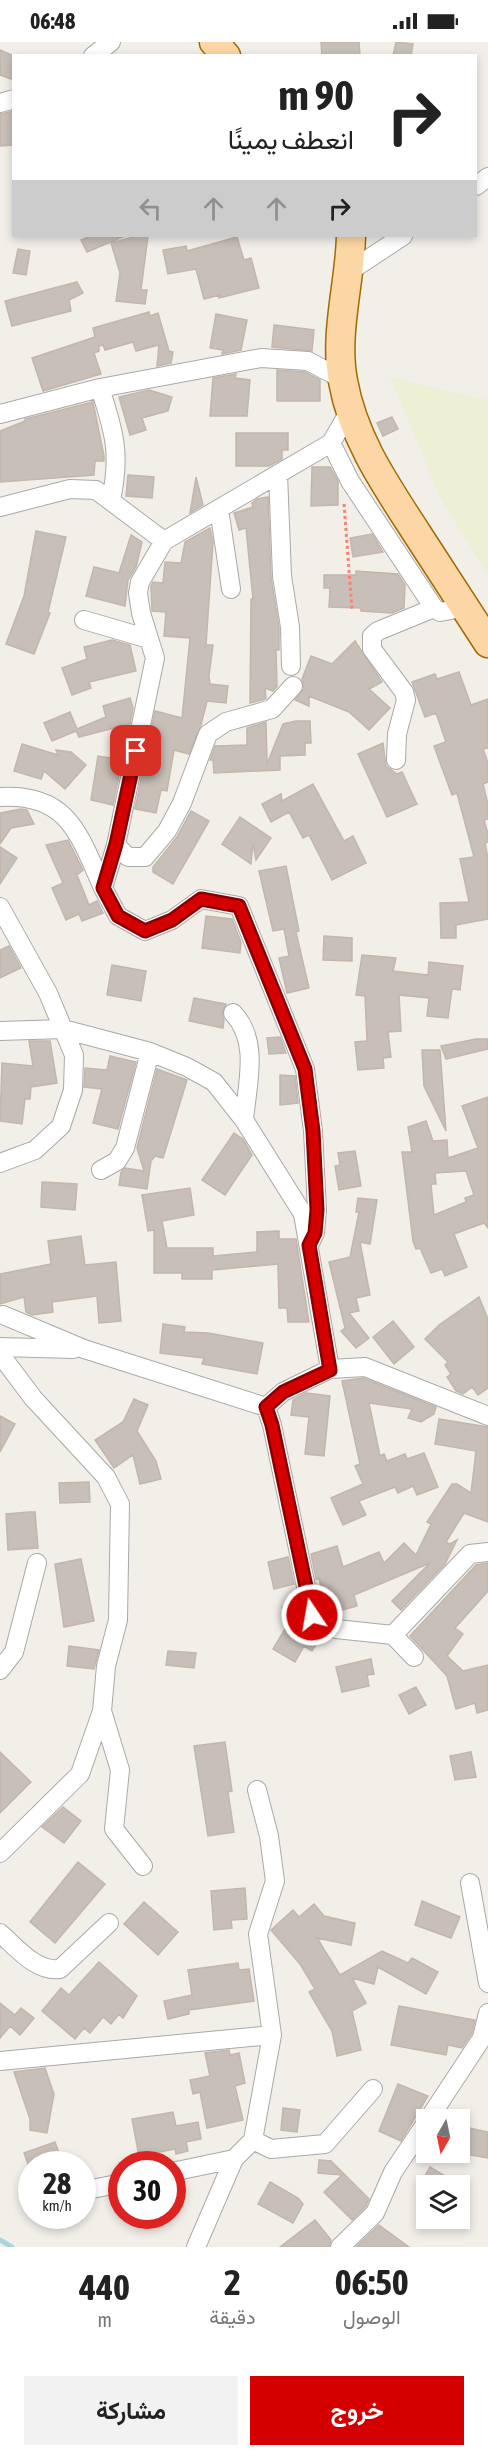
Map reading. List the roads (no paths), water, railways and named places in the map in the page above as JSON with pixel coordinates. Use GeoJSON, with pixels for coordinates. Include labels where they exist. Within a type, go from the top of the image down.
{"type":"FeatureCollection","features":[{"type":"Feature","properties":{"kind":"main road"},"geometry":{"type":"LineString","coordinates":[[214,42],[224,54]]}},
{"type":"Feature","properties":{"kind":"main road"},"geometry":{"type":"LineString","coordinates":[[351,237],[350,272],[341,335],[342,379],[350,410],[371,463],[448,605],[488,642]]}},
{"type":"Feature","properties":{"kind":"street"},"geometry":{"type":"LineString","coordinates":[[96,54],[111,42]]}},
{"type":"Feature","properties":{"kind":"street"},"geometry":{"type":"LineString","coordinates":[[350,272],[402,237]]}},
{"type":"Feature","properties":{"kind":"street"},"geometry":{"type":"LineString","coordinates":[[0,414],[100,388],[261,358],[308,361],[342,379]]}},
{"type":"Feature","properties":{"kind":"street"},"geometry":{"type":"LineString","coordinates":[[100,388],[113,429],[117,472],[111,500]]}},
{"type":"Feature","properties":{"kind":"street"},"geometry":{"type":"LineString","coordinates":[[103,888],[116,844],[155,658],[138,593],[140,582],[164,542],[331,443],[350,410]]}},
{"type":"Feature","properties":{"kind":"street"},"geometry":{"type":"LineString","coordinates":[[331,443],[350,481],[448,605],[378,631],[372,636],[372,649],[404,692],[406,700],[397,734],[396,760]]}},
{"type":"Feature","properties":{"kind":"street"},"geometry":{"type":"LineString","coordinates":[[278,474],[282,576],[290,627],[291,666]]}},
{"type":"Feature","properties":{"kind":"street"},"geometry":{"type":"LineString","coordinates":[[0,507],[70,489],[96,490],[164,542]]}},
{"type":"Feature","properties":{"kind":"street"},"geometry":{"type":"LineString","coordinates":[[219,509],[231,589]]}},
{"type":"Feature","properties":{"kind":"street"},"geometry":{"type":"LineString","coordinates":[[84,620],[149,639]]}},
{"type":"Feature","properties":{"kind":"street"},"geometry":{"type":"LineString","coordinates":[[116,844],[128,857],[145,857],[167,831],[182,803],[208,734],[226,722],[272,709],[293,686]]}},
{"type":"Feature","properties":{"kind":"street"},"geometry":{"type":"LineString","coordinates":[[0,797],[23,796],[50,803],[78,834],[118,916],[145,931],[172,920],[201,899],[239,906],[305,1069],[313,1131],[317,1210],[315,1233],[309,1245]]}},
{"type":"Feature","properties":{"kind":"street"},"geometry":{"type":"LineString","coordinates":[[0,907],[48,993],[74,1055],[73,1090],[61,1126],[35,1150],[0,1163]]}},
{"type":"Feature","properties":{"kind":"street"},"geometry":{"type":"LineString","coordinates":[[233,1013],[244,1024],[250,1049],[244,1120]]}},
{"type":"Feature","properties":{"kind":"street"},"geometry":{"type":"LineString","coordinates":[[0,1031],[63,1029],[150,1052],[187,1067],[214,1082],[244,1120],[303,1214],[330,1370]]}},
{"type":"Feature","properties":{"kind":"street"},"geometry":{"type":"LineString","coordinates":[[101,1170],[117,1161],[126,1148],[150,1052]]}},
{"type":"Feature","properties":{"kind":"street"},"geometry":{"type":"LineString","coordinates":[[3,1315],[84,1350],[266,1407]]}},
{"type":"Feature","properties":{"kind":"street"},"geometry":{"type":"LineString","coordinates":[[0,1347],[84,1350]]}},
{"type":"Feature","properties":{"kind":"street"},"geometry":{"type":"LineString","coordinates":[[0,1354],[33,1398],[106,1477],[120,1504],[118,1620],[106,1666],[102,1711],[80,1774],[0,1853]]}},
{"type":"Feature","properties":{"kind":"street"},"geometry":{"type":"LineString","coordinates":[[266,1407],[283,1392],[330,1370],[365,1367],[488,1416]]}},
{"type":"Feature","properties":{"kind":"street"},"geometry":{"type":"LineString","coordinates":[[266,1407],[272,1425],[312,1615],[336,1629],[393,1635],[414,1657]]}},
{"type":"Feature","properties":{"kind":"street"},"geometry":{"type":"LineString","coordinates":[[393,1635],[470,1554],[488,1552]]}},
{"type":"Feature","properties":{"kind":"street"},"geometry":{"type":"LineString","coordinates":[[0,1670],[14,1652],[37,1563]]}},
{"type":"Feature","properties":{"kind":"street"},"geometry":{"type":"LineString","coordinates":[[102,1711],[120,1770],[114,1829],[144,1866]]}},
{"type":"Feature","properties":{"kind":"street"},"geometry":{"type":"LineString","coordinates":[[196,2247],[234,2159],[253,2140],[272,2036],[258,1934],[275,1881],[269,1836],[257,1790]]}},
{"type":"Feature","properties":{"kind":"street"},"geometry":{"type":"LineString","coordinates":[[470,1883],[488,1983]]}},
{"type":"Feature","properties":{"kind":"street"},"geometry":{"type":"LineString","coordinates":[[0,1933],[34,1962],[51,1970],[60,1969],[109,1923]]}},
{"type":"Feature","properties":{"kind":"street"},"geometry":{"type":"LineString","coordinates":[[435,2109],[482,2038],[488,2013]]}},
{"type":"Feature","properties":{"kind":"street"},"geometry":{"type":"LineString","coordinates":[[0,2061],[272,2036]]}},
{"type":"Feature","properties":{"kind":"street"},"geometry":{"type":"LineString","coordinates":[[253,2140],[271,2149],[325,2144],[373,2089]]}},
{"type":"Feature","properties":{"kind":"street"},"geometry":{"type":"LineString","coordinates":[[340,2247],[375,2214],[393,2172],[416,2138]]}},
{"type":"Feature","properties":{"kind":"street"},"geometry":{"type":"LineString","coordinates":[[186,2169],[234,2159]]}},
{"type":"Feature","properties":{"kind":"waterway"},"geometry":{"type":"LineString","coordinates":[[0,2240],[12,2247]]}}]}
